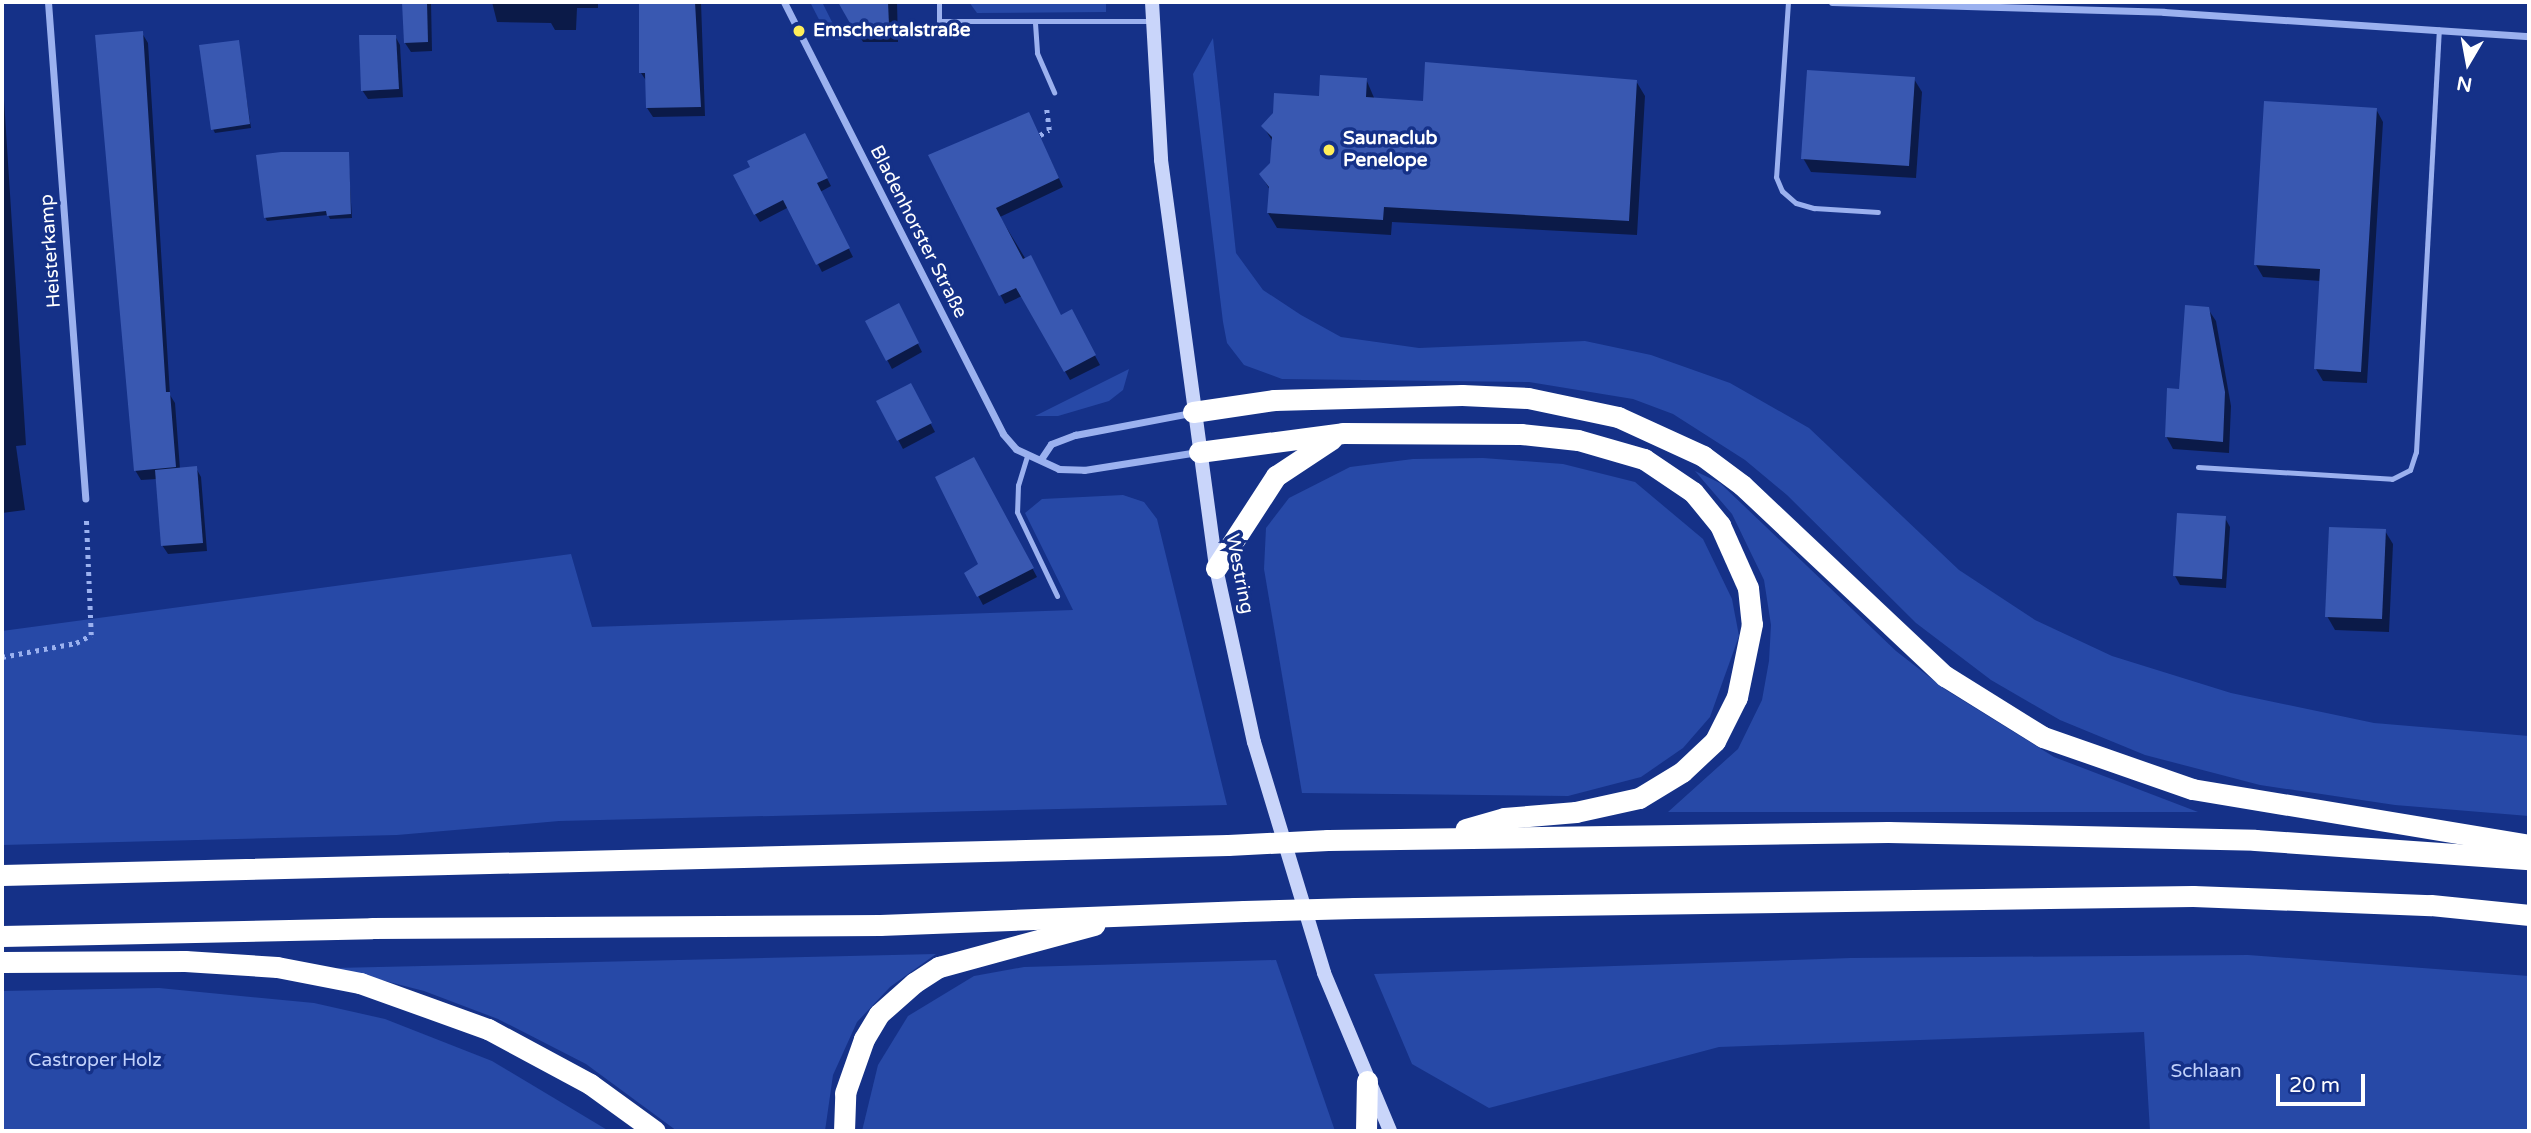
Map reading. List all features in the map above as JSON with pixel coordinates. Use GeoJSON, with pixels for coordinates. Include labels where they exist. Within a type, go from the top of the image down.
{"type":"FeatureCollection","features":[{"type":"Feature","properties":{"kind":"highway"},"geometry":{"type":"LineString","coordinates":[[1193,412],[1274,400],[1462,395],[1528,398],[1618,417],[1703,456],[1742,485],[1945,676],[2043,737],[2192,789],[2529,845]]}},
{"type":"Feature","properties":{"kind":"highway"},"geometry":{"type":"LineString","coordinates":[[1199,452],[1343,433],[1521,434],[1578,440],[1644,459],[1693,492],[1720,525],[1748,588],[1752,624],[1737,696],[1715,741],[1682,772],[1639,797],[1576,813],[1504,818],[1441,836]]}},
{"type":"Feature","properties":{"kind":"highway"},"geometry":{"type":"LineString","coordinates":[[1216,569],[1276,476],[1296,459],[1343,433]]}},
{"type":"Feature","properties":{"kind":"highway"},"geometry":{"type":"LineString","coordinates":[[2,875],[1228,845],[1441,836],[1902,832],[2255,841],[2529,859]]}},
{"type":"Feature","properties":{"kind":"highway"},"geometry":{"type":"LineString","coordinates":[[2,936],[386,928],[880,925],[1355,908],[2193,896],[2431,905],[2529,915]]}},
{"type":"Feature","properties":{"kind":"highway"},"geometry":{"type":"LineString","coordinates":[[844,1131],[845,1093],[864,1039],[879,1014],[914,983],[939,967],[1134,914]]}},
{"type":"Feature","properties":{"kind":"highway"},"geometry":{"type":"LineString","coordinates":[[2,962],[185,961],[276,967],[360,983],[488,1029],[590,1084],[655,1131]]}},
{"type":"Feature","properties":{"kind":"highway"},"geometry":{"type":"LineString","coordinates":[[1366,1131],[1367,1081]]}},
{"type":"Feature","properties":{"kind":"main road","name":"Westring"},"geometry":{"type":"LineString","coordinates":[[1153,2],[1161,160],[1216,569],[1254,742],[1324,973],[1390,1131]]}},
{"type":"Feature","properties":{"kind":"street","name":"Heisterkamp"},"geometry":{"type":"LineString","coordinates":[[48,2],[85,499]]}},
{"type":"Feature","properties":{"kind":"street","name":"Bladenhorster Straße"},"geometry":{"type":"LineString","coordinates":[[784,2],[1003,434],[1027,456]]}},
{"type":"Feature","properties":{"kind":"street"},"geometry":{"type":"LineString","coordinates":[[1832,2],[2164,12],[2529,36]]}},
{"type":"Feature","properties":{"kind":"street"},"geometry":{"type":"LineString","coordinates":[[1041,459],[1051,444],[1075,435],[1193,412]]}},
{"type":"Feature","properties":{"kind":"street"},"geometry":{"type":"LineString","coordinates":[[1027,456],[1041,459],[1059,468],[1084,470],[1199,452]]}},
{"type":"Feature","properties":{"kind":"lane"},"geometry":{"type":"LineString","coordinates":[[939,2],[939,21],[1153,21]]}},
{"type":"Feature","properties":{"kind":"lane"},"geometry":{"type":"LineString","coordinates":[[1788,2],[1776,177],[1782,191],[1796,203],[1814,208],[1878,212]]}},
{"type":"Feature","properties":{"kind":"lane"},"geometry":{"type":"LineString","coordinates":[[1035,23],[1037,53],[1054,92]]}},
{"type":"Feature","properties":{"kind":"lane"},"geometry":{"type":"LineString","coordinates":[[2198,467],[2392,479],[2410,470],[2416,452],[2439,30]]}},
{"type":"Feature","properties":{"kind":"lane"},"geometry":{"type":"LineString","coordinates":[[1027,456],[1018,485],[1017,512],[1057,596]]}},
{"type":"Feature","properties":{"kind":"path"},"geometry":{"type":"LineString","coordinates":[[1040,135],[1049,130],[1045,100],[1054,92]]}},
{"type":"Feature","properties":{"kind":"path"},"geometry":{"type":"LineString","coordinates":[[2,657],[76,643],[91,635],[85,499]]}},
{"type":"Feature","properties":{"kind":"green space"},"geometry":{"type":"Polygon","coordinates":[[[810,2],[822,2],[841,40],[829,39],[810,2]]]}},
{"type":"Feature","properties":{"kind":"green space"},"geometry":{"type":"Polygon","coordinates":[[[969,2],[1106,2],[1106,12],[977,13],[969,2]]]}},
{"type":"Feature","properties":{"kind":"green space"},"geometry":{"type":"Polygon","coordinates":[[[1213,38],[1236,253],[1263,290],[1301,315],[1341,337],[1419,348],[1585,341],[1651,355],[1730,383],[1809,428],[1959,570],[2035,620],[2112,656],[2231,693],[2374,723],[2529,736],[2529,816],[2395,805],[2260,785],[2145,755],[2060,720],[1991,680],[1916,623],[1787,495],[1745,460],[1673,414],[1633,399],[1529,382],[1282,379],[1244,365],[1227,343],[1223,322],[1193,74],[1213,38]]]}},
{"type":"Feature","properties":{"kind":"green space"},"geometry":{"type":"Polygon","coordinates":[[[1129,369],[1123,390],[1109,401],[1058,416],[1035,416],[1129,369]]]}},
{"type":"Feature","properties":{"kind":"green space"},"geometry":{"type":"Polygon","coordinates":[[[1483,458],[1563,464],[1635,482],[1703,539],[1732,599],[1739,636],[1710,717],[1683,748],[1641,777],[1568,796],[1302,793],[1264,569],[1266,528],[1289,498],[1350,467],[1413,459],[1483,458]]]}},
{"type":"Feature","properties":{"kind":"green space"},"geometry":{"type":"Polygon","coordinates":[[[1695,471],[1720,483],[1896,651],[1946,690],[2054,757],[2198,812],[1668,812],[1738,749],[1762,700],[1769,661],[1771,625],[1764,580],[1732,514],[1695,471]]]}},
{"type":"Feature","properties":{"kind":"green space"},"geometry":{"type":"Polygon","coordinates":[[[1123,495],[1144,502],[1157,519],[1227,805],[559,821],[397,835],[2,845],[2,631],[571,554],[592,627],[1073,610],[1025,513],[1042,499],[1123,495]]]}},
{"type":"Feature","properties":{"kind":"green space"},"geometry":{"type":"Polygon","coordinates":[[[936,954],[890,987],[857,1022],[833,1075],[825,1131],[677,1131],[586,1064],[498,1019],[424,991],[335,968],[936,954]]]}},
{"type":"Feature","properties":{"kind":"green space","name":"Schlaan"},"geometry":{"type":"Polygon","coordinates":[[[2248,955],[2529,976],[2529,1131],[2150,1131],[2144,1032],[1719,1047],[1489,1108],[1412,1064],[1374,974],[1851,958],[2248,955]]]}},
{"type":"Feature","properties":{"kind":"green space"},"geometry":{"type":"Polygon","coordinates":[[[1276,960],[1335,1131],[862,1131],[878,1065],[908,1016],[974,976],[1024,967],[1276,960]]]}},
{"type":"Feature","properties":{"kind":"green space","name":"Castroper Holz"},"geometry":{"type":"Polygon","coordinates":[[[159,988],[314,1003],[385,1019],[492,1061],[609,1131],[2,1131],[2,991],[159,988]]]}},
{"type":"Feature","properties":{"kind":"building"},"geometry":{"type":"Polygon","coordinates":[[[402,2],[427,2],[428,42],[404,43],[402,2]]]}},
{"type":"Feature","properties":{"kind":"building"},"geometry":{"type":"Polygon","coordinates":[[[639,2],[695,2],[701,107],[646,108],[645,73],[639,73],[639,2]]]}},
{"type":"Feature","properties":{"kind":"building"},"geometry":{"type":"Polygon","coordinates":[[[838,2],[888,2],[889,25],[851,25],[838,2]]]}},
{"type":"Feature","properties":{"kind":"building"},"geometry":{"type":"Polygon","coordinates":[[[143,31],[166,392],[170,392],[176,467],[134,471],[95,35],[143,31]]]}},
{"type":"Feature","properties":{"kind":"building"},"geometry":{"type":"Polygon","coordinates":[[[359,35],[396,35],[399,89],[361,91],[359,35]]]}},
{"type":"Feature","properties":{"kind":"building"},"geometry":{"type":"Polygon","coordinates":[[[239,40],[250,124],[211,130],[199,45],[239,40]]]}},
{"type":"Feature","properties":{"kind":"building"},"geometry":{"type":"Polygon","coordinates":[[[1425,62],[1637,80],[1629,221],[1384,207],[1383,220],[1267,213],[1269,187],[1259,174],[1270,163],[1272,137],[1261,126],[1273,113],[1274,93],[1319,96],[1320,75],[1367,78],[1366,97],[1423,101],[1425,62]]]}},
{"type":"Feature","properties":{"kind":"building"},"geometry":{"type":"Polygon","coordinates":[[[1807,70],[1915,77],[1909,166],[1801,159],[1807,70]]]}},
{"type":"Feature","properties":{"kind":"building"},"geometry":{"type":"Polygon","coordinates":[[[2264,101],[2377,108],[2361,372],[2314,369],[2320,269],[2254,265],[2264,101]]]}},
{"type":"Feature","properties":{"kind":"building"},"geometry":{"type":"Polygon","coordinates":[[[1029,112],[1059,178],[996,208],[1023,259],[1031,255],[1061,315],[1072,309],[1096,355],[1064,372],[1016,288],[999,296],[928,155],[1029,112]]]}},
{"type":"Feature","properties":{"kind":"building"},"geometry":{"type":"Polygon","coordinates":[[[805,133],[828,178],[817,183],[850,248],[816,265],[783,200],[754,215],[733,175],[750,167],[747,161],[805,133]]]}},
{"type":"Feature","properties":{"kind":"building"},"geometry":{"type":"Polygon","coordinates":[[[281,152],[349,152],[351,214],[327,216],[326,211],[264,218],[256,155],[281,152]]]}},
{"type":"Feature","properties":{"kind":"building"},"geometry":{"type":"Polygon","coordinates":[[[899,303],[919,343],[886,361],[865,321],[899,303]]]}},
{"type":"Feature","properties":{"kind":"building"},"geometry":{"type":"Polygon","coordinates":[[[2185,305],[2209,307],[2225,392],[2223,442],[2165,437],[2167,388],[2179,389],[2185,305]]]}},
{"type":"Feature","properties":{"kind":"building"},"geometry":{"type":"Polygon","coordinates":[[[911,383],[932,423],[897,441],[876,401],[911,383]]]}},
{"type":"Feature","properties":{"kind":"building"},"geometry":{"type":"Polygon","coordinates":[[[974,457],[1034,568],[977,597],[964,573],[978,564],[935,477],[974,457]]]}},
{"type":"Feature","properties":{"kind":"building"},"geometry":{"type":"Polygon","coordinates":[[[197,466],[203,543],[161,546],[155,470],[197,466]]]}},
{"type":"Feature","properties":{"kind":"building"},"geometry":{"type":"Polygon","coordinates":[[[2177,513],[2226,516],[2222,579],[2173,576],[2177,513]]]}},
{"type":"Feature","properties":{"kind":"building"},"geometry":{"type":"Polygon","coordinates":[[[2329,527],[2386,529],[2382,619],[2325,617],[2329,527]]]}},
{"type":"Feature","properties":{"kind":"place","name":"Emschertalstraße"},"geometry":{"type":"Point","coordinates":[799,31]}},
{"type":"Feature","properties":{"kind":"place","name":"Saunaclub Penelope"},"geometry":{"type":"Point","coordinates":[1329,150]}}]}
